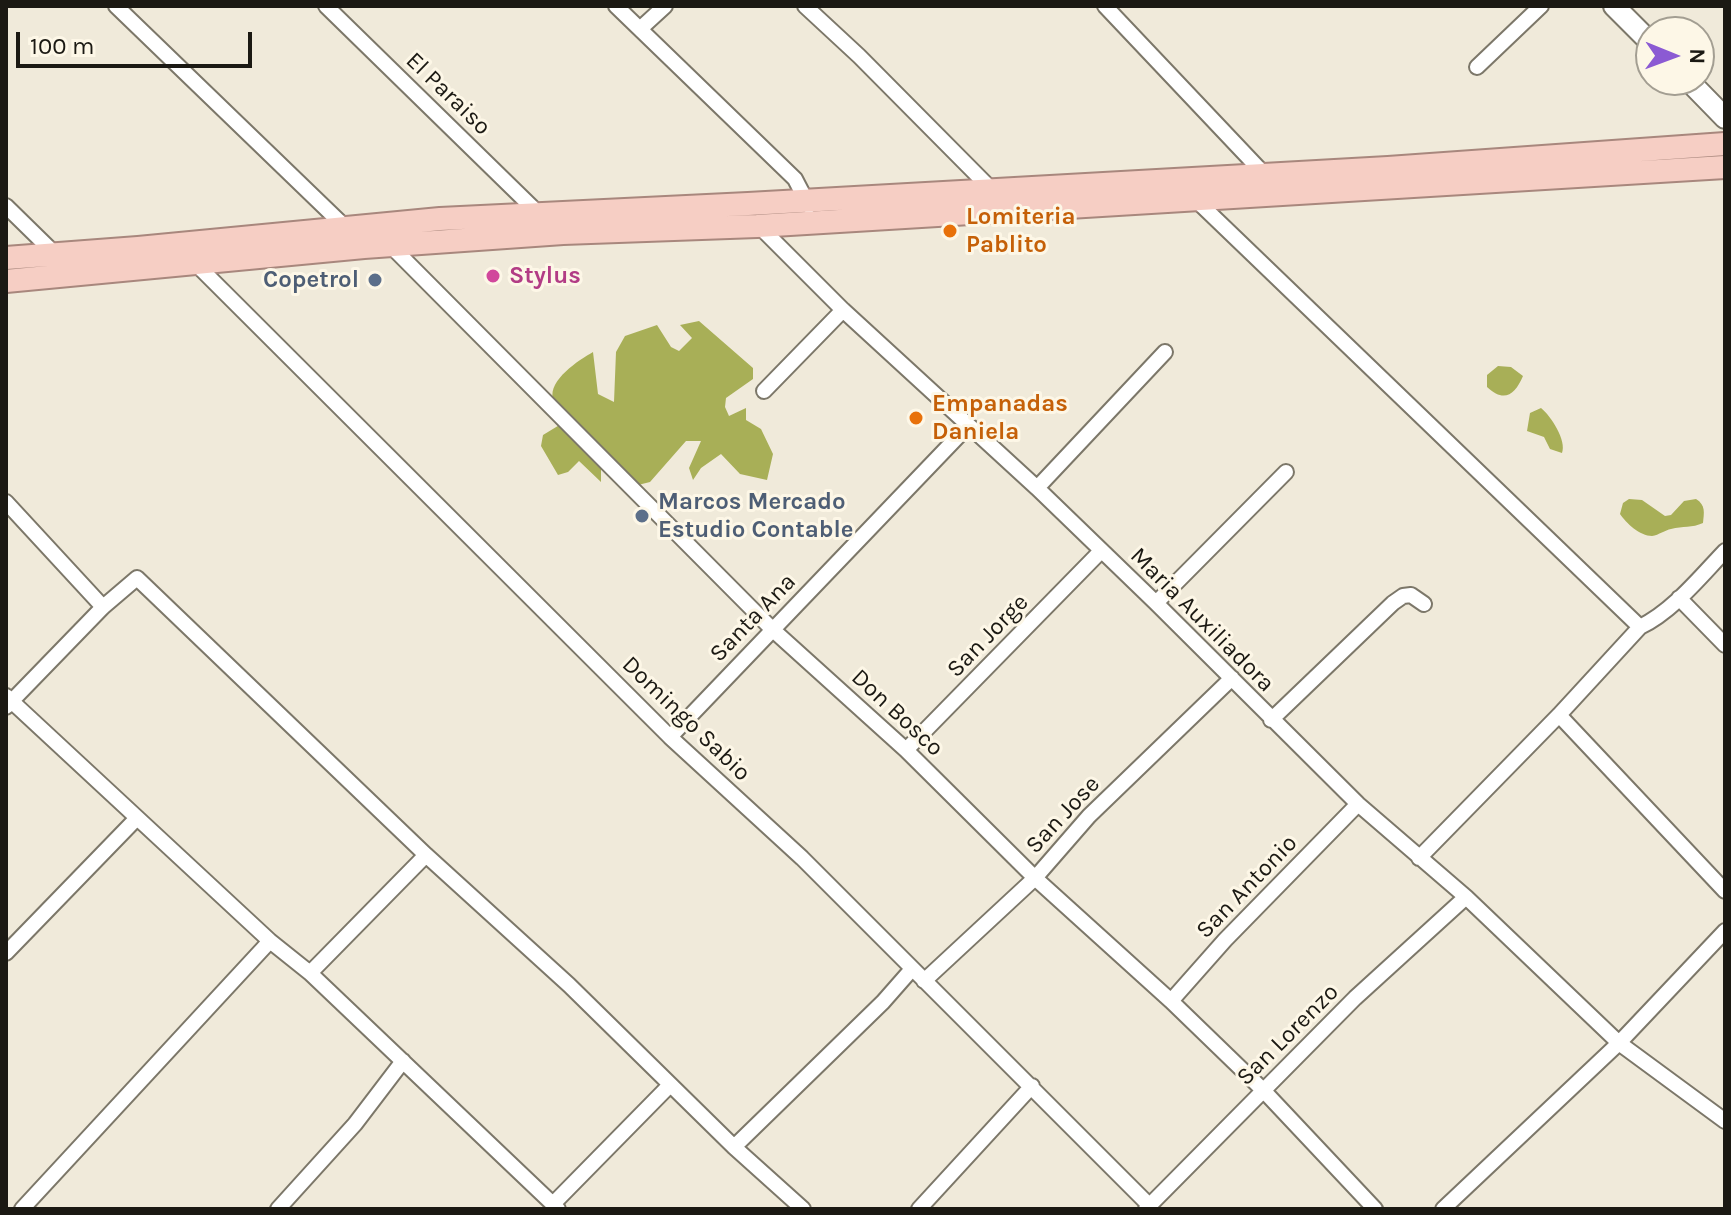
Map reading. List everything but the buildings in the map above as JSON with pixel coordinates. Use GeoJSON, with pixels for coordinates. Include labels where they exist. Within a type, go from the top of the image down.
{"type":"FeatureCollection","features":[{"type":"Feature","properties":{"kind":"highway"},"geometry":{"type":"LineString","coordinates":[[6,258],[345,227],[539,214],[1403,167],[1725,144]]}},
{"type":"Feature","properties":{"kind":"highway"},"geometry":{"type":"LineString","coordinates":[[6,281],[194,262],[563,233],[757,226],[1725,167]]}},
{"type":"Feature","properties":{"kind":"main road"},"geometry":{"type":"LineString","coordinates":[[1614,6],[1635,27]]}},
{"type":"Feature","properties":{"kind":"main road"},"geometry":{"type":"LineString","coordinates":[[1704,96],[1725,118]]}},
{"type":"Feature","properties":{"kind":"street"},"geometry":{"type":"LineString","coordinates":[[116,6],[345,227]]}},
{"type":"Feature","properties":{"kind":"street","name":"El Paraiso"},"geometry":{"type":"LineString","coordinates":[[326,6],[539,214]]}},
{"type":"Feature","properties":{"kind":"street"},"geometry":{"type":"LineString","coordinates":[[616,6],[795,179],[807,199],[812,222]]}},
{"type":"Feature","properties":{"kind":"street"},"geometry":{"type":"LineString","coordinates":[[641,28],[665,6]]}},
{"type":"Feature","properties":{"kind":"street"},"geometry":{"type":"LineString","coordinates":[[805,6],[991,189]]}},
{"type":"Feature","properties":{"kind":"street"},"geometry":{"type":"LineString","coordinates":[[1105,6],[1264,174]]}},
{"type":"Feature","properties":{"kind":"street"},"geometry":{"type":"LineString","coordinates":[[1477,67],[1541,6]]}},
{"type":"Feature","properties":{"kind":"street"},"geometry":{"type":"LineString","coordinates":[[1195,199],[1640,627]]}},
{"type":"Feature","properties":{"kind":"street"},"geometry":{"type":"LineString","coordinates":[[748,204],[757,226]]}},
{"type":"Feature","properties":{"kind":"street"},"geometry":{"type":"LineString","coordinates":[[6,206],[55,254]]}},
{"type":"Feature","properties":{"kind":"street","name":"Maria Auxiliadora"},"geometry":{"type":"LineString","coordinates":[[757,226],[843,310],[1037,488],[1358,804],[1466,897],[1619,1043],[1725,1121]]}},
{"type":"Feature","properties":{"kind":"street","name":"Don Bosco"},"geometry":{"type":"LineString","coordinates":[[391,246],[772,629],[906,750],[1035,878],[1171,1001],[1263,1090],[1375,1209]]}},
{"type":"Feature","properties":{"kind":"street","name":"Domingo Sabio"},"geometry":{"type":"LineString","coordinates":[[194,262],[670,737],[802,858],[1032,1086],[1148,1207]]}},
{"type":"Feature","properties":{"kind":"street"},"geometry":{"type":"LineString","coordinates":[[764,391],[843,310]]}},
{"type":"Feature","properties":{"kind":"street"},"geometry":{"type":"LineString","coordinates":[[1037,488],[1165,352]]}},
{"type":"Feature","properties":{"kind":"street","name":"Santa Ana"},"geometry":{"type":"LineString","coordinates":[[670,737],[968,426]]}},
{"type":"Feature","properties":{"kind":"street"},"geometry":{"type":"LineString","coordinates":[[1156,603],[1286,472]]}},
{"type":"Feature","properties":{"kind":"street"},"geometry":{"type":"LineString","coordinates":[[6,502],[103,607]]}},
{"type":"Feature","properties":{"kind":"street","name":"San Jorge"},"geometry":{"type":"LineString","coordinates":[[906,750],[1101,551]]}},
{"type":"Feature","properties":{"kind":"street"},"geometry":{"type":"LineString","coordinates":[[1419,858],[1640,627],[1679,598],[1725,551]]}},
{"type":"Feature","properties":{"kind":"street"},"geometry":{"type":"LineString","coordinates":[[670,1085],[556,1206],[310,973],[270,941],[8,701],[103,607],[137,578],[426,855],[569,985],[734,1147],[803,1209]]}},
{"type":"Feature","properties":{"kind":"street"},"geometry":{"type":"LineString","coordinates":[[1271,720],[1393,603],[1411,595],[1424,604]]}},
{"type":"Feature","properties":{"kind":"street"},"geometry":{"type":"LineString","coordinates":[[1679,598],[1725,645]]}},
{"type":"Feature","properties":{"kind":"street","name":"San Jose"},"geometry":{"type":"LineString","coordinates":[[924,981],[1035,878],[1089,816],[1232,678]]}},
{"type":"Feature","properties":{"kind":"street"},"geometry":{"type":"LineString","coordinates":[[1559,715],[1725,891]]}},
{"type":"Feature","properties":{"kind":"street","name":"San Antonio"},"geometry":{"type":"LineString","coordinates":[[1171,1001],[1225,940],[1358,804]]}},
{"type":"Feature","properties":{"kind":"street"},"geometry":{"type":"LineString","coordinates":[[6,953],[136,819]]}},
{"type":"Feature","properties":{"kind":"street"},"geometry":{"type":"LineString","coordinates":[[310,973],[426,855]]}},
{"type":"Feature","properties":{"kind":"street","name":"San Lorenzo"},"geometry":{"type":"LineString","coordinates":[[1148,1207],[1355,998],[1466,897]]}},
{"type":"Feature","properties":{"kind":"street"},"geometry":{"type":"LineString","coordinates":[[1443,1209],[1619,1043],[1725,931]]}},
{"type":"Feature","properties":{"kind":"street"},"geometry":{"type":"LineString","coordinates":[[22,1209],[270,941]]}},
{"type":"Feature","properties":{"kind":"street"},"geometry":{"type":"LineString","coordinates":[[734,1147],[883,1002],[912,969]]}},
{"type":"Feature","properties":{"kind":"street"},"geometry":{"type":"LineString","coordinates":[[278,1209],[355,1124],[403,1061]]}},
{"type":"Feature","properties":{"kind":"street"},"geometry":{"type":"LineString","coordinates":[[919,1209],[1032,1086]]}},
{"type":"Feature","properties":{"kind":"green space"},"geometry":{"type":"Polygon","coordinates":[[[699,321],[753,368],[753,379],[726,398],[725,407],[729,416],[746,408],[746,420],[761,429],[773,454],[767,480],[740,474],[721,454],[701,468],[693,480],[689,468],[701,441],[686,441],[650,482],[638,485],[601,467],[601,482],[579,461],[568,472],[558,475],[541,446],[543,435],[566,421],[553,399],[555,385],[560,378],[593,352],[598,394],[614,402],[616,352],[625,336],[657,325],[671,347],[679,351],[692,338],[680,325],[699,321]]]}},
{"type":"Feature","properties":{"kind":"green space"},"geometry":{"type":"Polygon","coordinates":[[[1498,366],[1511,367],[1523,376],[1508,395],[1499,395],[1487,387],[1487,375],[1498,366]]]}},
{"type":"Feature","properties":{"kind":"green space"},"geometry":{"type":"Polygon","coordinates":[[[1541,408],[1557,429],[1562,453],[1550,449],[1544,437],[1527,431],[1530,413],[1541,408]]]}},
{"type":"Feature","properties":{"kind":"green space"},"geometry":{"type":"Polygon","coordinates":[[[1629,499],[1642,500],[1665,516],[1671,515],[1684,501],[1696,499],[1703,507],[1703,523],[1655,535],[1643,534],[1620,514],[1623,503],[1629,499]]]}},
{"type":"Feature","properties":{"kind":"place","name":"Lomiteria Pablito"},"geometry":{"type":"Point","coordinates":[950,231]}},
{"type":"Feature","properties":{"kind":"place","name":"Stylus"},"geometry":{"type":"Point","coordinates":[493,276]}},
{"type":"Feature","properties":{"kind":"place","name":"Copetrol"},"geometry":{"type":"Point","coordinates":[375,280]}},
{"type":"Feature","properties":{"kind":"place","name":"Empanadas Daniela"},"geometry":{"type":"Point","coordinates":[916,418]}},
{"type":"Feature","properties":{"kind":"place","name":"Marcos Mercado Estudio Contable"},"geometry":{"type":"Point","coordinates":[642,516]}}]}
